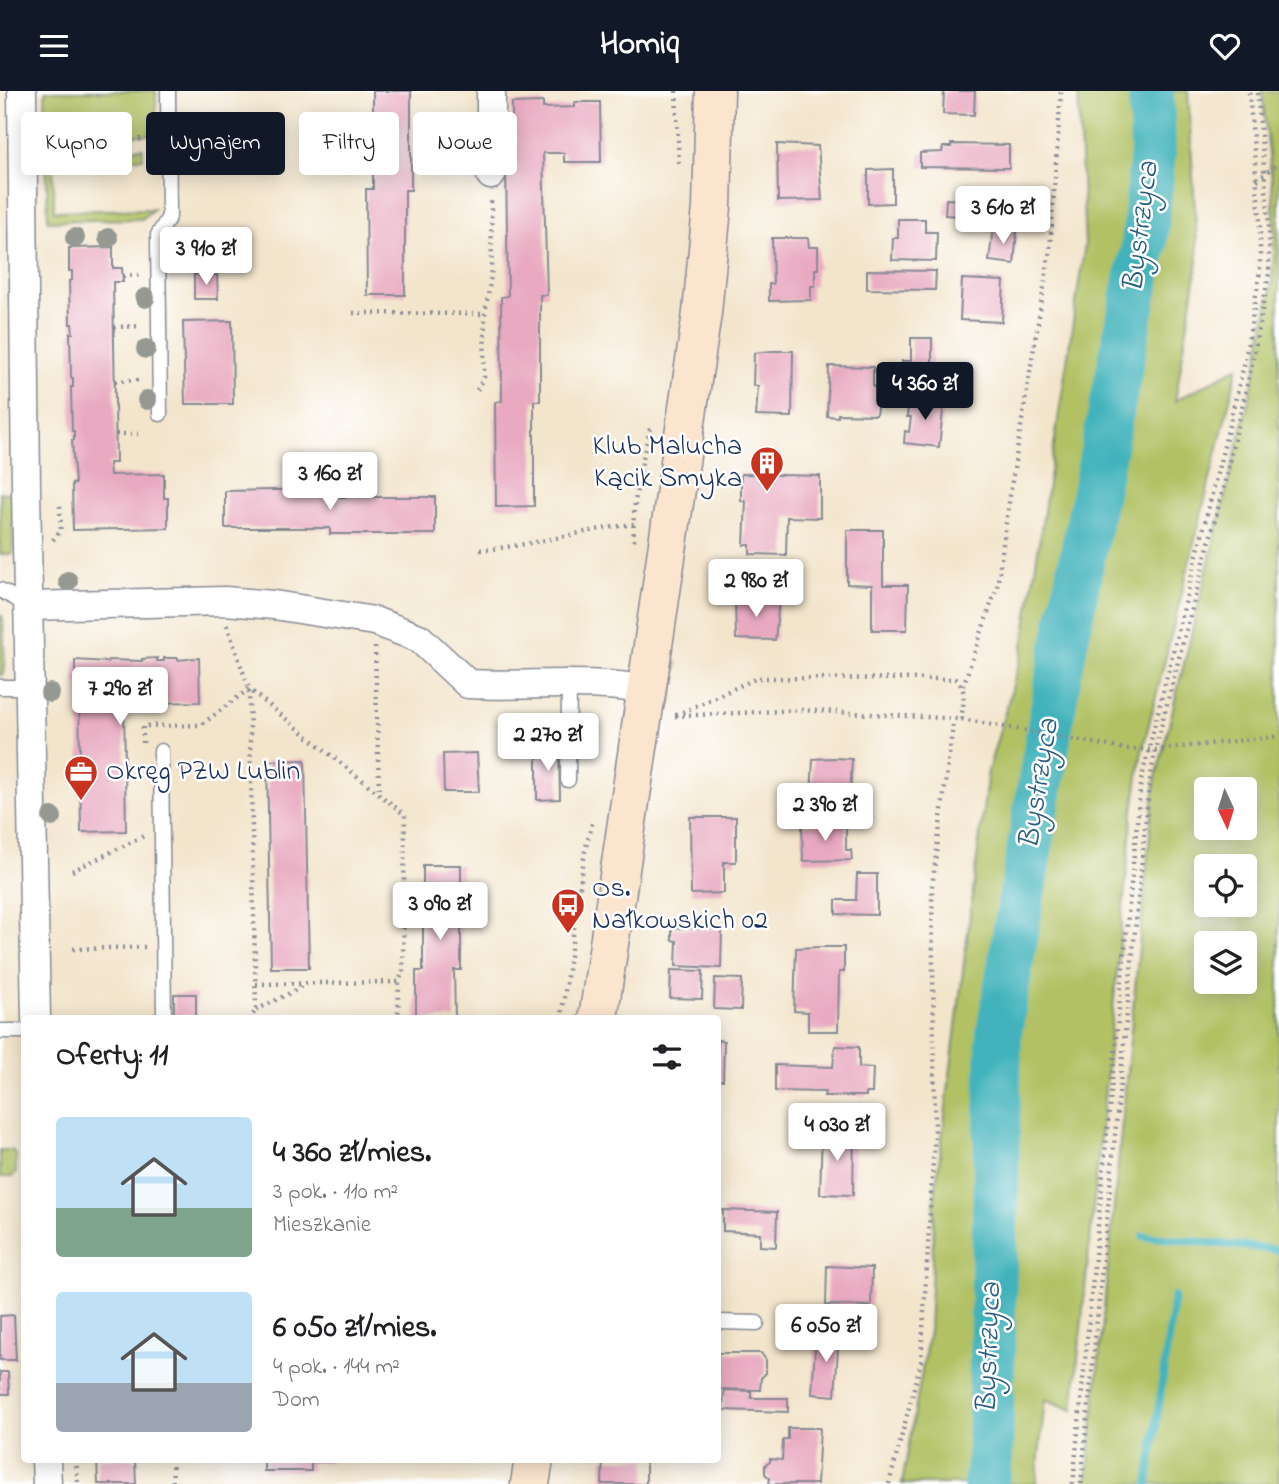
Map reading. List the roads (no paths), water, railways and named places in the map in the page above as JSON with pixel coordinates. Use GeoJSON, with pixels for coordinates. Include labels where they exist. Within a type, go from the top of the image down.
{"type":"FeatureCollection","features":[{"type":"Feature","properties":{"kind":"street"},"geometry":{"type":"LineString","coordinates":[[22,91],[36,1015]]}},
{"type":"Feature","properties":{"kind":"street"},"geometry":{"type":"LineString","coordinates":[[491,91],[491,112]]}},
{"type":"Feature","properties":{"kind":"street"},"geometry":{"type":"LineString","coordinates":[[599,1015],[660,703],[706,274],[714,167],[715,91]]}},
{"type":"Feature","properties":{"kind":"street"},"geometry":{"type":"LineString","coordinates":[[29,606],[169,601],[225,601],[274,605],[374,621],[419,638],[468,684],[615,684],[660,703]]}},
{"type":"Feature","properties":{"kind":"street"},"geometry":{"type":"LineString","coordinates":[[46,1463],[47,1484]]}},
{"type":"Feature","properties":{"kind":"street"},"geometry":{"type":"LineString","coordinates":[[530,1484],[533,1463]]}},
{"type":"Feature","properties":{"kind":"lane"},"geometry":{"type":"LineString","coordinates":[[160,414],[158,235],[169,217],[167,91]]}},
{"type":"Feature","properties":{"kind":"lane"},"geometry":{"type":"LineString","coordinates":[[0,590],[29,606]]}},
{"type":"Feature","properties":{"kind":"lane"},"geometry":{"type":"LineString","coordinates":[[568,780],[569,685]]}},
{"type":"Feature","properties":{"kind":"lane"},"geometry":{"type":"LineString","coordinates":[[0,687],[30,687]]}},
{"type":"Feature","properties":{"kind":"lane"},"geometry":{"type":"LineString","coordinates":[[161,751],[164,1015]]}},
{"type":"Feature","properties":{"kind":"lane"},"geometry":{"type":"LineString","coordinates":[[0,1031],[21,1031]]}},
{"type":"Feature","properties":{"kind":"lane"},"geometry":{"type":"LineString","coordinates":[[721,1322],[757,1323]]}},
{"type":"Feature","properties":{"kind":"waterway","name":"Bystrzyca"},"geometry":{"type":"LineString","coordinates":[[986,1484],[990,1458],[999,1032],[1057,684],[1144,245],[1153,152],[1151,91]]}},
{"type":"Feature","properties":{"kind":"waterway"},"geometry":{"type":"LineString","coordinates":[[1143,1236],[1279,1250]]}},
{"type":"Feature","properties":{"kind":"waterway"},"geometry":{"type":"LineString","coordinates":[[1148,1484],[1174,1296]]}},
{"type":"Feature","properties":{"kind":"place","name":"Klub Malucha Kącik Smyka"},"geometry":{"type":"Point","coordinates":[767,493]}},
{"type":"Feature","properties":{"kind":"place","name":"Okręg PZW Lublin"},"geometry":{"type":"Point","coordinates":[81,802]}},
{"type":"Feature","properties":{"kind":"place","name":"Os. Nałkowskich 02"},"geometry":{"type":"Point","coordinates":[568,935]}}]}
